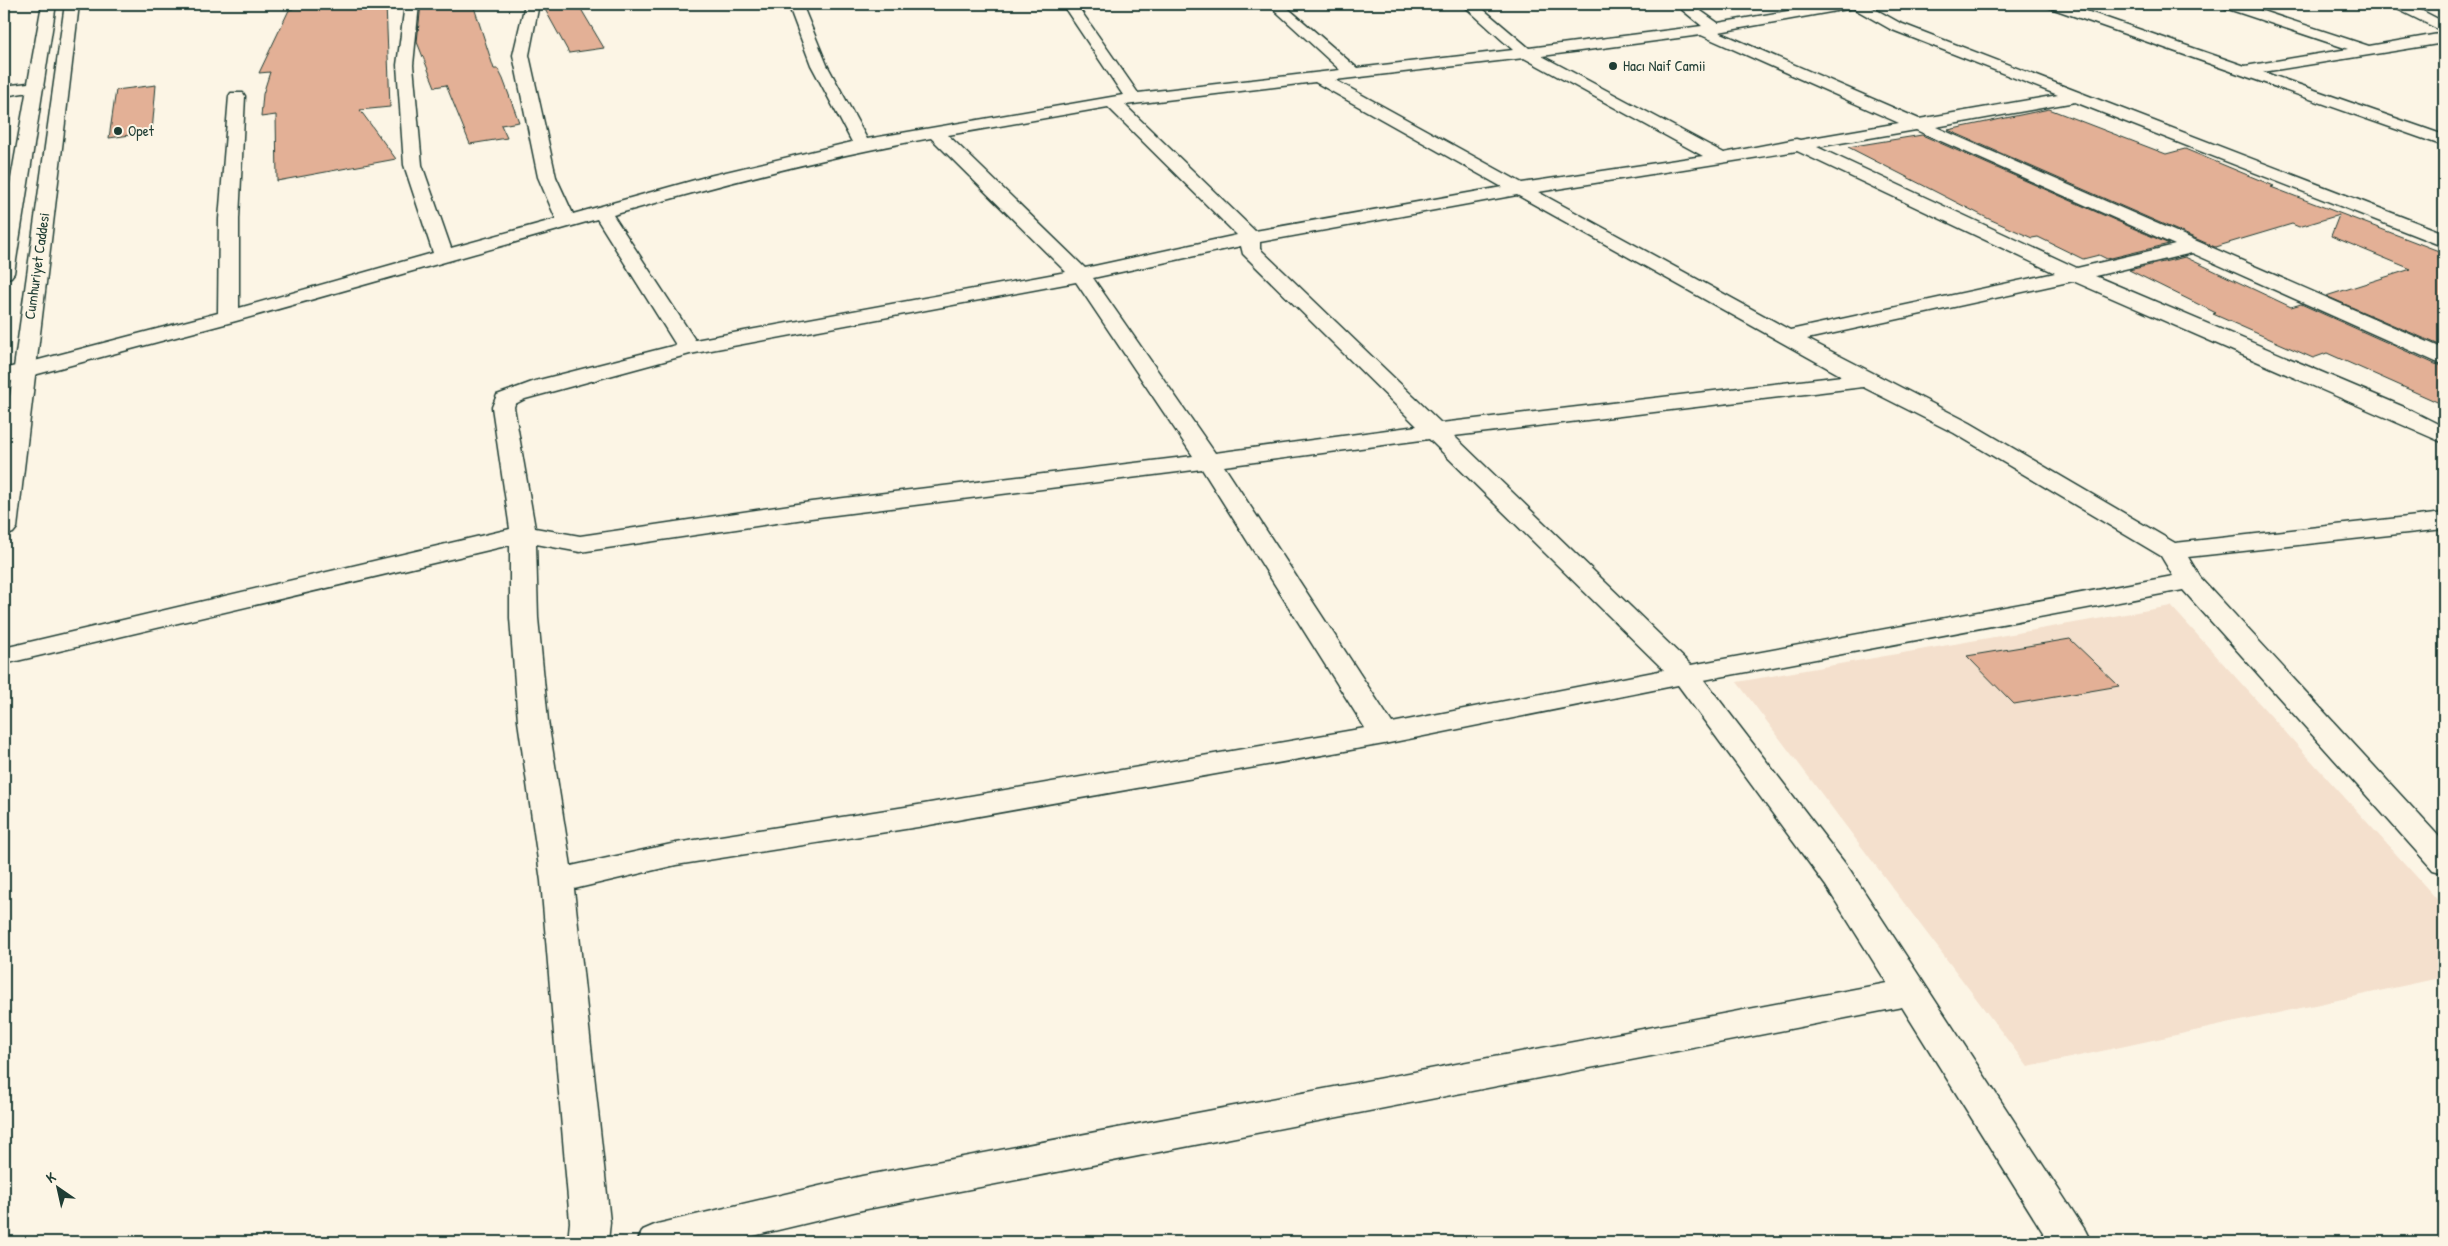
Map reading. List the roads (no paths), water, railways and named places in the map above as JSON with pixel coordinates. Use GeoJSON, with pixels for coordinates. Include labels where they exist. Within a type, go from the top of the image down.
{"type":"FeatureCollection","features":[{"type":"Feature","properties":{"kind":"street","name":"Cumhuriyet Caddesi"},"geometry":{"type":"LineString","coordinates":[[4,273],[7,230],[36,87],[49,4]]}},
{"type":"Feature","properties":{"kind":"street","name":"Cumhuriyet Caddesi"},"geometry":{"type":"LineString","coordinates":[[4,528],[13,374],[72,4]]}},
{"type":"Feature","properties":{"kind":"street"},"geometry":{"type":"LineString","coordinates":[[412,4],[405,65],[413,165],[444,256]]}},
{"type":"Feature","properties":{"kind":"street"},"geometry":{"type":"LineString","coordinates":[[532,4],[521,55],[547,177],[566,221]]}},
{"type":"Feature","properties":{"kind":"street"},"geometry":{"type":"LineString","coordinates":[[795,4],[818,65],[862,144]]}},
{"type":"Feature","properties":{"kind":"street"},"geometry":{"type":"LineString","coordinates":[[1069,4],[1098,49],[1134,98]]}},
{"type":"Feature","properties":{"kind":"street"},"geometry":{"type":"LineString","coordinates":[[1275,4],[1352,72]]}},
{"type":"Feature","properties":{"kind":"street"},"geometry":{"type":"LineString","coordinates":[[1469,4],[1526,54],[1721,158]]}},
{"type":"Feature","properties":{"kind":"street"},"geometry":{"type":"LineString","coordinates":[[1682,4],[1709,29],[1914,124],[2444,358]]}},
{"type":"Feature","properties":{"kind":"street"},"geometry":{"type":"LineString","coordinates":[[13,374],[229,317],[715,180],[862,144],[1112,101],[1319,78],[1352,72],[1526,54],[1709,29],[1854,4],[1895,26],[2444,240]]}},
{"type":"Feature","properties":{"kind":"street"},"geometry":{"type":"LineString","coordinates":[[2053,4],[2444,140]]}},
{"type":"Feature","properties":{"kind":"street"},"geometry":{"type":"LineString","coordinates":[[2227,4],[2371,51]]}},
{"type":"Feature","properties":{"kind":"street"},"geometry":{"type":"LineString","coordinates":[[2398,4],[2444,28]]}},
{"type":"Feature","properties":{"kind":"street"},"geometry":{"type":"LineString","coordinates":[[2244,71],[2444,38]]}},
{"type":"Feature","properties":{"kind":"street"},"geometry":{"type":"LineString","coordinates":[[1319,78],[1866,380],[1962,428],[2171,551],[2188,581],[2444,862]]}},
{"type":"Feature","properties":{"kind":"street"},"geometry":{"type":"LineString","coordinates":[[4,91],[36,87]]}},
{"type":"Feature","properties":{"kind":"street"},"geometry":{"type":"LineString","coordinates":[[229,317],[229,219],[237,96]]}},
{"type":"Feature","properties":{"kind":"street"},"geometry":{"type":"LineString","coordinates":[[588,1242],[590,1222],[557,881],[533,721],[524,618],[523,534],[503,407],[505,400],[543,386],[689,348],[1081,275],[1251,238],[1521,189],[1721,158],[2076,97]]}},
{"type":"Feature","properties":{"kind":"street"},"geometry":{"type":"LineString","coordinates":[[1112,101],[1251,238]]}},
{"type":"Feature","properties":{"kind":"street"},"geometry":{"type":"LineString","coordinates":[[934,131],[1081,275],[1209,462],[1384,734]]}},
{"type":"Feature","properties":{"kind":"street"},"geometry":{"type":"LineString","coordinates":[[1796,144],[2075,275],[2396,412],[2444,436]]}},
{"type":"Feature","properties":{"kind":"street"},"geometry":{"type":"LineString","coordinates":[[602,212],[689,348]]}},
{"type":"Feature","properties":{"kind":"street"},"geometry":{"type":"LineString","coordinates":[[1251,238],[1250,250],[1433,431],[1685,675],[1838,878],[2071,1242]]}},
{"type":"Feature","properties":{"kind":"street"},"geometry":{"type":"LineString","coordinates":[[1788,337],[2075,275],[2194,247]]}},
{"type":"Feature","properties":{"kind":"street"},"geometry":{"type":"LineString","coordinates":[[4,656],[523,534],[580,544],[811,510],[1209,462],[1433,431],[1866,380]]}},
{"type":"Feature","properties":{"kind":"street"},"geometry":{"type":"LineString","coordinates":[[2171,551],[2444,521]]}},
{"type":"Feature","properties":{"kind":"street"},"geometry":{"type":"LineString","coordinates":[[557,881],[676,854],[928,814],[1384,734],[1685,675],[2188,581]]}},
{"type":"Feature","properties":{"kind":"street"},"geometry":{"type":"LineString","coordinates":[[657,1242],[862,1192],[1910,992]]}},
{"type":"Feature","properties":{"kind":"place","name":"Hacı Naif Camii"},"geometry":{"type":"Point","coordinates":[1613,66]}},
{"type":"Feature","properties":{"kind":"place","name":"Opet"},"geometry":{"type":"Point","coordinates":[118,131]}}]}
